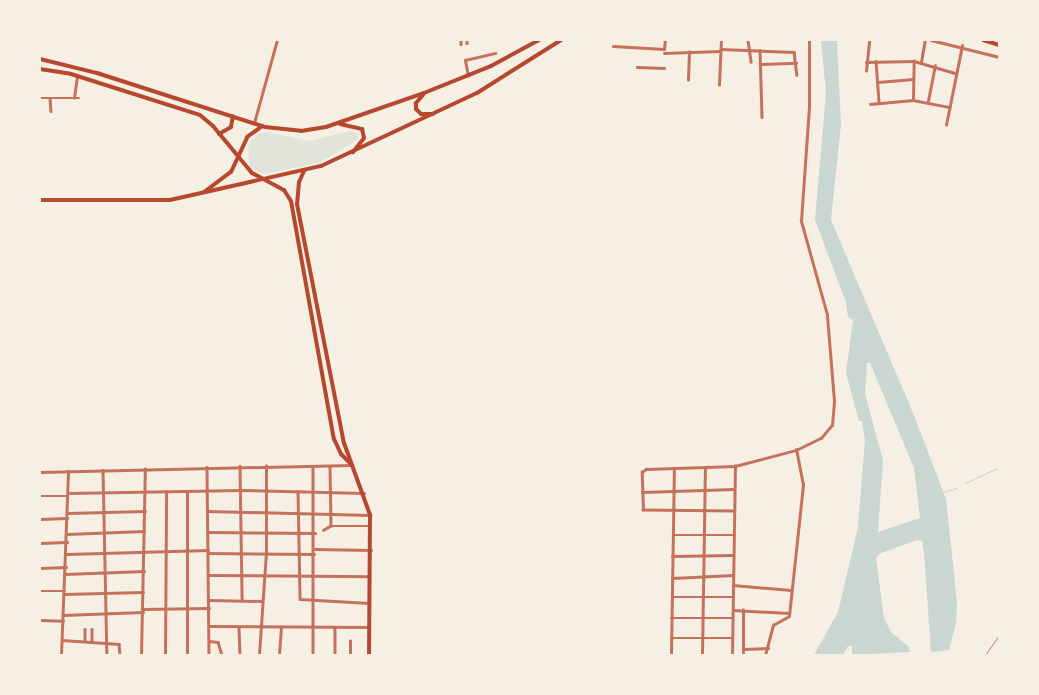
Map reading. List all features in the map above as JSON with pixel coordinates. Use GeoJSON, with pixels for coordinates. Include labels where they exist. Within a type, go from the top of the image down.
{"type":"FeatureCollection","features":[{"type":"Feature","properties":{"kind":"main road"},"geometry":{"type":"LineString","coordinates":[[40,59],[97,72],[262,126],[301,131],[338,123],[424,93],[507,59],[539,40]]}},
{"type":"Feature","properties":{"kind":"main road"},"geometry":{"type":"LineString","coordinates":[[40,200],[156,201],[202,194],[304,171],[352,154],[436,114],[477,93],[561,40]]}},
{"type":"Feature","properties":{"kind":"main road"},"geometry":{"type":"LineString","coordinates":[[983,40],[999,45]]}},
{"type":"Feature","properties":{"kind":"main road"},"geometry":{"type":"LineString","coordinates":[[40,69],[77,76],[200,115],[252,173],[284,190],[290,201],[334,439],[341,454],[352,464]]}},
{"type":"Feature","properties":{"kind":"main road"},"geometry":{"type":"LineString","coordinates":[[95,82],[97,72]]}},
{"type":"Feature","properties":{"kind":"main road"},"geometry":{"type":"LineString","coordinates":[[424,93],[416,103],[416,109],[421,114],[436,114]]}},
{"type":"Feature","properties":{"kind":"main road"},"geometry":{"type":"LineString","coordinates":[[219,134],[231,127],[233,116]]}},
{"type":"Feature","properties":{"kind":"main road"},"geometry":{"type":"LineString","coordinates":[[338,123],[362,129],[364,138],[352,154]]}},
{"type":"Feature","properties":{"kind":"main road"},"geometry":{"type":"LineString","coordinates":[[202,194],[231,172],[247,137],[262,126]]}},
{"type":"Feature","properties":{"kind":"main road"},"geometry":{"type":"LineString","coordinates":[[304,171],[298,187],[297,204],[342,437],[364,493],[370,514],[372,550],[369,655]]}},
{"type":"Feature","properties":{"kind":"street"},"geometry":{"type":"LineString","coordinates":[[254,123],[277,40]]}},
{"type":"Feature","properties":{"kind":"street"},"geometry":{"type":"LineString","coordinates":[[664,51],[665,40]]}},
{"type":"Feature","properties":{"kind":"street"},"geometry":{"type":"LineString","coordinates":[[719,85],[721,40]]}},
{"type":"Feature","properties":{"kind":"street"},"geometry":{"type":"LineString","coordinates":[[748,40],[751,62]]}},
{"type":"Feature","properties":{"kind":"street"},"geometry":{"type":"LineString","coordinates":[[734,511],[644,510],[642,472],[646,469],[734,466],[796,450],[826,434],[834,420],[827,315],[801,221],[809,106],[809,40]]}},
{"type":"Feature","properties":{"kind":"street"},"geometry":{"type":"LineString","coordinates":[[866,71],[869,40]]}},
{"type":"Feature","properties":{"kind":"street"},"geometry":{"type":"LineString","coordinates":[[920,62],[925,40]]}},
{"type":"Feature","properties":{"kind":"street"},"geometry":{"type":"LineString","coordinates":[[931,40],[962,46],[999,57]]}},
{"type":"Feature","properties":{"kind":"street"},"geometry":{"type":"LineString","coordinates":[[613,46],[664,51],[760,50],[796,54],[797,75]]}},
{"type":"Feature","properties":{"kind":"street"},"geometry":{"type":"LineString","coordinates":[[946,124],[962,46]]}},
{"type":"Feature","properties":{"kind":"street"},"geometry":{"type":"LineString","coordinates":[[760,50],[762,117]]}},
{"type":"Feature","properties":{"kind":"street"},"geometry":{"type":"LineString","coordinates":[[688,80],[689,52]]}},
{"type":"Feature","properties":{"kind":"street"},"geometry":{"type":"LineString","coordinates":[[468,76],[465,60],[495,53]]}},
{"type":"Feature","properties":{"kind":"street"},"geometry":{"type":"LineString","coordinates":[[876,61],[879,102]]}},
{"type":"Feature","properties":{"kind":"street"},"geometry":{"type":"LineString","coordinates":[[866,62],[914,61],[956,73]]}},
{"type":"Feature","properties":{"kind":"street"},"geometry":{"type":"LineString","coordinates":[[913,100],[914,61]]}},
{"type":"Feature","properties":{"kind":"street"},"geometry":{"type":"LineString","coordinates":[[761,64],[796,63]]}},
{"type":"Feature","properties":{"kind":"street"},"geometry":{"type":"LineString","coordinates":[[928,102],[934,66]]}},
{"type":"Feature","properties":{"kind":"street"},"geometry":{"type":"LineString","coordinates":[[637,67],[664,68]]}},
{"type":"Feature","properties":{"kind":"street"},"geometry":{"type":"LineString","coordinates":[[74,98],[77,76]]}},
{"type":"Feature","properties":{"kind":"street"},"geometry":{"type":"LineString","coordinates":[[878,82],[914,79]]}},
{"type":"Feature","properties":{"kind":"street"},"geometry":{"type":"LineString","coordinates":[[40,98],[79,98]]}},
{"type":"Feature","properties":{"kind":"street"},"geometry":{"type":"LineString","coordinates":[[50,98],[51,111]]}},
{"type":"Feature","properties":{"kind":"street"},"geometry":{"type":"LineString","coordinates":[[870,104],[913,100],[950,107]]}},
{"type":"Feature","properties":{"kind":"street"},"geometry":{"type":"LineString","coordinates":[[765,655],[773,625],[787,619],[789,613],[803,485],[796,450]]}},
{"type":"Feature","properties":{"kind":"street"},"geometry":{"type":"LineString","coordinates":[[40,472],[240,466],[330,467],[352,464]]}},
{"type":"Feature","properties":{"kind":"street"},"geometry":{"type":"LineString","coordinates":[[240,466],[243,533],[242,600]]}},
{"type":"Feature","properties":{"kind":"street"},"geometry":{"type":"LineString","coordinates":[[259,655],[263,574],[266,553],[266,466]]}},
{"type":"Feature","properties":{"kind":"street"},"geometry":{"type":"LineString","coordinates":[[732,655],[734,466]]}},
{"type":"Feature","properties":{"kind":"street"},"geometry":{"type":"LineString","coordinates":[[207,467],[209,655]]}},
{"type":"Feature","properties":{"kind":"street"},"geometry":{"type":"LineString","coordinates":[[313,467],[312,512],[315,533],[313,655]]}},
{"type":"Feature","properties":{"kind":"street"},"geometry":{"type":"LineString","coordinates":[[330,467],[331,526]]}},
{"type":"Feature","properties":{"kind":"street"},"geometry":{"type":"LineString","coordinates":[[702,655],[705,468]]}},
{"type":"Feature","properties":{"kind":"street"},"geometry":{"type":"LineString","coordinates":[[141,655],[144,592],[145,469]]}},
{"type":"Feature","properties":{"kind":"street"},"geometry":{"type":"LineString","coordinates":[[671,655],[674,469]]}},
{"type":"Feature","properties":{"kind":"street"},"geometry":{"type":"LineString","coordinates":[[103,470],[107,655]]}},
{"type":"Feature","properties":{"kind":"street"},"geometry":{"type":"LineString","coordinates":[[61,655],[66,574],[68,471]]}},
{"type":"Feature","properties":{"kind":"street"},"geometry":{"type":"LineString","coordinates":[[642,492],[734,489]]}},
{"type":"Feature","properties":{"kind":"street"},"geometry":{"type":"LineString","coordinates":[[40,496],[104,492],[208,490],[364,493]]}},
{"type":"Feature","properties":{"kind":"street"},"geometry":{"type":"LineString","coordinates":[[187,491],[187,655]]}},
{"type":"Feature","properties":{"kind":"street"},"geometry":{"type":"LineString","coordinates":[[298,491],[299,598],[302,601],[314,602],[370,603]]}},
{"type":"Feature","properties":{"kind":"street"},"geometry":{"type":"LineString","coordinates":[[165,655],[166,492]]}},
{"type":"Feature","properties":{"kind":"street"},"geometry":{"type":"LineString","coordinates":[[68,513],[145,511]]}},
{"type":"Feature","properties":{"kind":"street"},"geometry":{"type":"LineString","coordinates":[[208,511],[370,514]]}},
{"type":"Feature","properties":{"kind":"street"},"geometry":{"type":"LineString","coordinates":[[40,519],[68,518]]}},
{"type":"Feature","properties":{"kind":"street"},"geometry":{"type":"LineString","coordinates":[[323,530],[331,526],[371,526]]}},
{"type":"Feature","properties":{"kind":"street"},"geometry":{"type":"LineString","coordinates":[[67,534],[144,531]]}},
{"type":"Feature","properties":{"kind":"street"},"geometry":{"type":"LineString","coordinates":[[208,532],[315,533]]}},
{"type":"Feature","properties":{"kind":"street"},"geometry":{"type":"LineString","coordinates":[[673,535],[734,535]]}},
{"type":"Feature","properties":{"kind":"street"},"geometry":{"type":"LineString","coordinates":[[40,543],[67,542]]}},
{"type":"Feature","properties":{"kind":"street"},"geometry":{"type":"LineString","coordinates":[[315,549],[372,550]]}},
{"type":"Feature","properties":{"kind":"street"},"geometry":{"type":"LineString","coordinates":[[66,554],[187,550],[314,554]]}},
{"type":"Feature","properties":{"kind":"street"},"geometry":{"type":"LineString","coordinates":[[672,556],[734,555]]}},
{"type":"Feature","properties":{"kind":"street"},"geometry":{"type":"LineString","coordinates":[[40,568],[66,567]]}},
{"type":"Feature","properties":{"kind":"street"},"geometry":{"type":"LineString","coordinates":[[66,574],[144,571]]}},
{"type":"Feature","properties":{"kind":"street"},"geometry":{"type":"LineString","coordinates":[[208,575],[371,576]]}},
{"type":"Feature","properties":{"kind":"street"},"geometry":{"type":"LineString","coordinates":[[672,578],[733,575]]}},
{"type":"Feature","properties":{"kind":"street"},"geometry":{"type":"LineString","coordinates":[[733,585],[791,590]]}},
{"type":"Feature","properties":{"kind":"street"},"geometry":{"type":"LineString","coordinates":[[40,591],[144,592]]}},
{"type":"Feature","properties":{"kind":"street"},"geometry":{"type":"LineString","coordinates":[[672,597],[733,596]]}},
{"type":"Feature","properties":{"kind":"street"},"geometry":{"type":"LineString","coordinates":[[208,600],[262,601]]}},
{"type":"Feature","properties":{"kind":"street"},"geometry":{"type":"LineString","coordinates":[[63,615],[209,608]]}},
{"type":"Feature","properties":{"kind":"street"},"geometry":{"type":"LineString","coordinates":[[733,610],[789,613]]}},
{"type":"Feature","properties":{"kind":"street"},"geometry":{"type":"LineString","coordinates":[[743,610],[743,655]]}},
{"type":"Feature","properties":{"kind":"street"},"geometry":{"type":"LineString","coordinates":[[671,618],[733,618]]}},
{"type":"Feature","properties":{"kind":"street"},"geometry":{"type":"LineString","coordinates":[[40,620],[63,621]]}},
{"type":"Feature","properties":{"kind":"street"},"geometry":{"type":"LineString","coordinates":[[209,626],[369,628]]}},
{"type":"Feature","properties":{"kind":"street"},"geometry":{"type":"LineString","coordinates":[[239,626],[240,655]]}},
{"type":"Feature","properties":{"kind":"street"},"geometry":{"type":"LineString","coordinates":[[279,655],[281,627]]}},
{"type":"Feature","properties":{"kind":"street"},"geometry":{"type":"LineString","coordinates":[[335,628],[335,655]]}},
{"type":"Feature","properties":{"kind":"street"},"geometry":{"type":"LineString","coordinates":[[85,629],[85,642]]}},
{"type":"Feature","properties":{"kind":"street"},"geometry":{"type":"LineString","coordinates":[[92,629],[92,642]]}},
{"type":"Feature","properties":{"kind":"street"},"geometry":{"type":"LineString","coordinates":[[671,638],[733,638]]}},
{"type":"Feature","properties":{"kind":"street"},"geometry":{"type":"LineString","coordinates":[[62,640],[119,644],[120,655]]}},
{"type":"Feature","properties":{"kind":"street"},"geometry":{"type":"LineString","coordinates":[[209,641],[218,642],[222,655]]}},
{"type":"Feature","properties":{"kind":"street"},"geometry":{"type":"LineString","coordinates":[[350,641],[350,655]]}},
{"type":"Feature","properties":{"kind":"street"},"geometry":{"type":"LineString","coordinates":[[743,649],[768,648]]}},
{"type":"Feature","properties":{"kind":"shaded area"},"geometry":{"type":"Polygon","coordinates":[[[821,40],[837,40],[841,124],[831,220],[913,413],[946,499],[957,602],[956,624],[949,650],[931,652],[924,553],[922,541],[917,540],[879,554],[876,558],[884,618],[891,632],[909,647],[910,652],[852,655],[852,646],[848,646],[843,655],[814,655],[838,612],[858,527],[865,441],[862,421],[859,421],[846,373],[853,320],[848,317],[846,302],[815,220],[826,92],[821,40]],[[867,363],[865,394],[883,460],[878,532],[920,518],[914,468],[870,363],[867,363]]]}},
{"type":"Feature","properties":{"kind":"shaded area"},"geometry":{"type":"Polygon","coordinates":[[[351,131],[358,134],[357,140],[319,163],[263,174],[250,168],[248,145],[257,134],[267,132],[309,141],[351,131]]]}},
{"type":"Feature","properties":{"kind":"waterway"},"geometry":{"type":"LineString","coordinates":[[965,483],[999,467]]}},
{"type":"Feature","properties":{"kind":"waterway"},"geometry":{"type":"LineString","coordinates":[[943,492],[956,488]]}},
{"type":"Feature","properties":{"kind":"railway"},"geometry":{"type":"LineString","coordinates":[[985,655],[999,635]]}}]}
